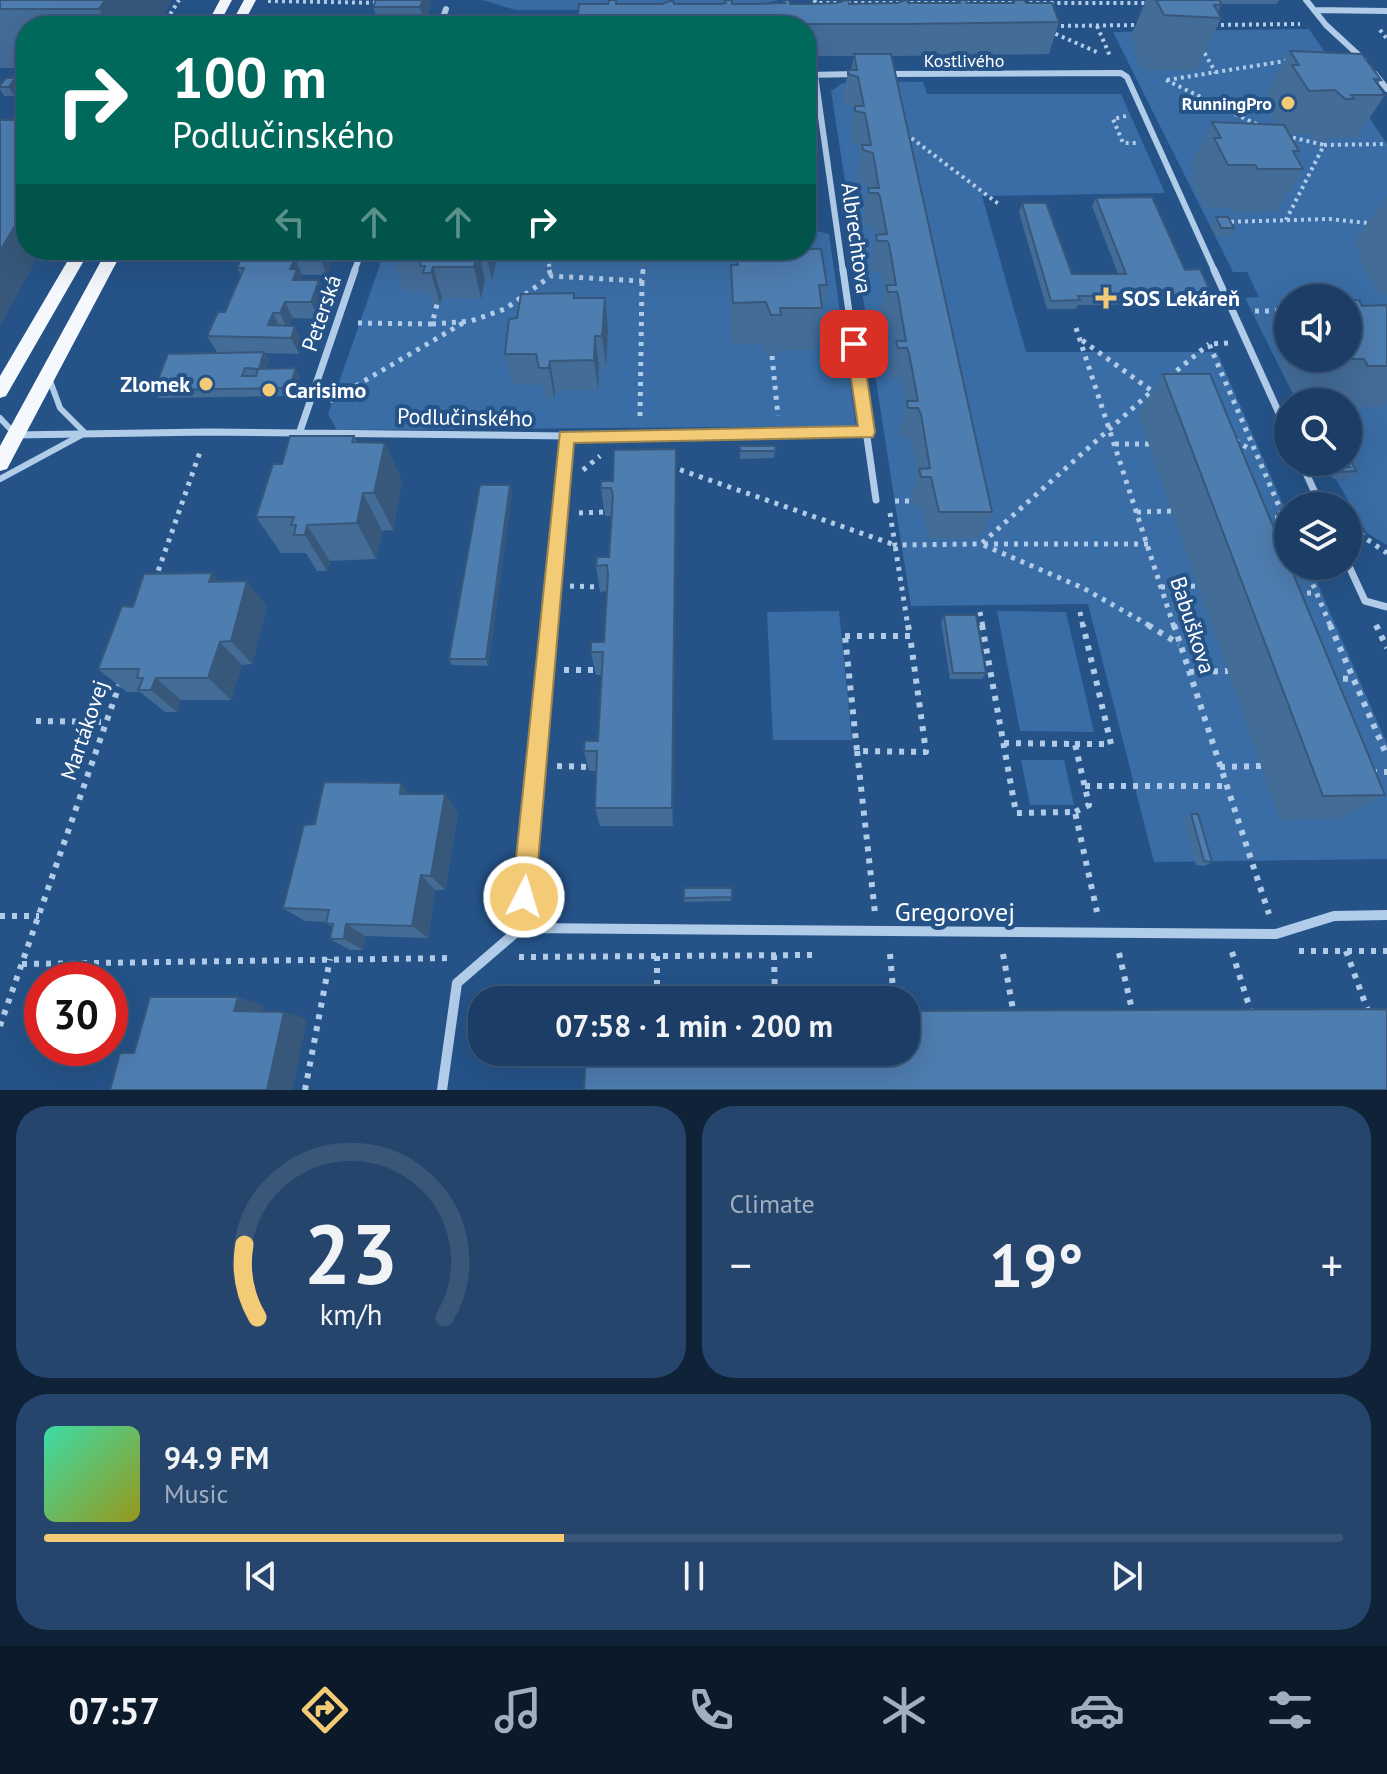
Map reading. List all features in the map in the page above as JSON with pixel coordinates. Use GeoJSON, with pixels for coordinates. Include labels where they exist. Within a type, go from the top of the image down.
{"type":"FeatureCollection","features":[{"type":"Feature","properties":{"kind":"main road"},"geometry":{"type":"LineString","coordinates":[[0,391],[76,260]]}},
{"type":"Feature","properties":{"kind":"main road"},"geometry":{"type":"LineString","coordinates":[[0,464],[8,438],[48,374],[110,260]]}},
{"type":"Feature","properties":{"kind":"street"},"geometry":{"type":"LineString","coordinates":[[1306,0],[1344,43],[1361,56],[1387,89]]}},
{"type":"Feature","properties":{"kind":"street"},"geometry":{"type":"LineString","coordinates":[[444,16],[446,9]]}},
{"type":"Feature","properties":{"kind":"street"},"geometry":{"type":"LineString","coordinates":[[1314,10],[1387,11]]}},
{"type":"Feature","properties":{"kind":"street","name":"Kostlivého"},"geometry":{"type":"LineString","coordinates":[[816,75],[1121,73],[1127,77],[1193,224]]}},
{"type":"Feature","properties":{"kind":"street","name":"Albrechtova"},"geometry":{"type":"LineString","coordinates":[[816,82],[876,500]]}},
{"type":"Feature","properties":{"kind":"street"},"geometry":{"type":"LineString","coordinates":[[1193,224],[1274,402]]}},
{"type":"Feature","properties":{"kind":"street","name":"Peterská"},"geometry":{"type":"LineString","coordinates":[[299,434],[359,260]]}},
{"type":"Feature","properties":{"kind":"street","name":"Podlučinského"},"geometry":{"type":"LineString","coordinates":[[8,438],[85,433],[566,436],[867,432]]}},
{"type":"Feature","properties":{"kind":"street"},"geometry":{"type":"LineString","coordinates":[[442,1090],[457,983],[483,957],[521,928],[566,436]]}},
{"type":"Feature","properties":{"kind":"street"},"geometry":{"type":"LineString","coordinates":[[1355,580],[1365,601],[1387,607]]}},
{"type":"Feature","properties":{"kind":"street","name":"Gregorovej"},"geometry":{"type":"LineString","coordinates":[[521,928],[1276,934],[1334,916],[1387,915]]}},
{"type":"Feature","properties":{"kind":"lane"},"geometry":{"type":"LineString","coordinates":[[0,479],[85,433],[60,408],[48,374]]}},
{"type":"Feature","properties":{"kind":"lane"},"geometry":{"type":"LineString","coordinates":[[0,418],[8,438]]}},
{"type":"Feature","properties":{"kind":"path"},"geometry":{"type":"LineString","coordinates":[[814,0],[820,3],[1163,3]]}},
{"type":"Feature","properties":{"kind":"path"},"geometry":{"type":"LineString","coordinates":[[263,1],[384,3]]}},
{"type":"Feature","properties":{"kind":"path"},"geometry":{"type":"LineString","coordinates":[[820,3],[821,15]]}},
{"type":"Feature","properties":{"kind":"path"},"geometry":{"type":"LineString","coordinates":[[1203,25],[1308,24]]}},
{"type":"Feature","properties":{"kind":"path"},"geometry":{"type":"LineString","coordinates":[[1111,58],[1038,26],[1143,25]]}},
{"type":"Feature","properties":{"kind":"path"},"geometry":{"type":"LineString","coordinates":[[1196,37],[1216,74]]}},
{"type":"Feature","properties":{"kind":"path"},"geometry":{"type":"LineString","coordinates":[[1263,127],[1166,80],[1298,58]]}},
{"type":"Feature","properties":{"kind":"path"},"geometry":{"type":"LineString","coordinates":[[1135,116],[1113,119],[1123,143],[1148,143]]}},
{"type":"Feature","properties":{"kind":"path"},"geometry":{"type":"LineString","coordinates":[[898,129],[1000,205]]}},
{"type":"Feature","properties":{"kind":"path"},"geometry":{"type":"LineString","coordinates":[[1275,132],[1324,145],[1387,144]]}},
{"type":"Feature","properties":{"kind":"path"},"geometry":{"type":"LineString","coordinates":[[1286,220],[1324,145]]}},
{"type":"Feature","properties":{"kind":"path"},"geometry":{"type":"LineString","coordinates":[[1193,224],[1329,219],[1387,225]]}},
{"type":"Feature","properties":{"kind":"path"},"geometry":{"type":"LineString","coordinates":[[546,262],[551,276]]}},
{"type":"Feature","properties":{"kind":"path"},"geometry":{"type":"LineString","coordinates":[[643,266],[640,435],[678,469],[895,545],[1148,544]]}},
{"type":"Feature","properties":{"kind":"path"},"geometry":{"type":"LineString","coordinates":[[305,416],[465,322],[505,309],[551,276],[642,281]]}},
{"type":"Feature","properties":{"kind":"path"},"geometry":{"type":"LineString","coordinates":[[432,324],[437,304]]}},
{"type":"Feature","properties":{"kind":"path"},"geometry":{"type":"LineString","coordinates":[[337,322],[465,322]]}},
{"type":"Feature","properties":{"kind":"path","name":"Babuškova"},"geometry":{"type":"LineString","coordinates":[[1076,328],[1276,934]]}},
{"type":"Feature","properties":{"kind":"path"},"geometry":{"type":"LineString","coordinates":[[1079,338],[1165,398]]}},
{"type":"Feature","properties":{"kind":"path"},"geometry":{"type":"LineString","coordinates":[[981,544],[1110,427],[1209,344]]}},
{"type":"Feature","properties":{"kind":"path"},"geometry":{"type":"LineString","coordinates":[[772,356],[779,433]]}},
{"type":"Feature","properties":{"kind":"path"},"geometry":{"type":"LineString","coordinates":[[1226,435],[1253,450],[1237,450]]}},
{"type":"Feature","properties":{"kind":"path"},"geometry":{"type":"LineString","coordinates":[[1115,444],[1149,444]]}},
{"type":"Feature","properties":{"kind":"path"},"geometry":{"type":"LineString","coordinates":[[150,594],[203,445]]}},
{"type":"Feature","properties":{"kind":"path"},"geometry":{"type":"LineString","coordinates":[[857,751],[926,752],[888,501],[876,500]]}},
{"type":"Feature","properties":{"kind":"path"},"geometry":{"type":"LineString","coordinates":[[1137,512],[1172,511]]}},
{"type":"Feature","properties":{"kind":"path"},"geometry":{"type":"LineString","coordinates":[[574,513],[605,512]]}},
{"type":"Feature","properties":{"kind":"path"},"geometry":{"type":"LineString","coordinates":[[1253,518],[1274,518]]}},
{"type":"Feature","properties":{"kind":"path"},"geometry":{"type":"LineString","coordinates":[[1362,534],[1387,553]]}},
{"type":"Feature","properties":{"kind":"path"},"geometry":{"type":"LineString","coordinates":[[981,544],[1068,579],[1124,608],[1180,644]]}},
{"type":"Feature","properties":{"kind":"path"},"geometry":{"type":"LineString","coordinates":[[1311,580],[1387,756]]}},
{"type":"Feature","properties":{"kind":"path"},"geometry":{"type":"LineString","coordinates":[[569,586],[601,587]]}},
{"type":"Feature","properties":{"kind":"path"},"geometry":{"type":"LineString","coordinates":[[1161,587],[1198,586]]}},
{"type":"Feature","properties":{"kind":"path"},"geometry":{"type":"LineString","coordinates":[[1290,593],[1316,593]]}},
{"type":"Feature","properties":{"kind":"path"},"geometry":{"type":"LineString","coordinates":[[980,612],[1016,813],[1075,812],[1089,805],[1075,744]]}},
{"type":"Feature","properties":{"kind":"path"},"geometry":{"type":"LineString","coordinates":[[1004,743],[1111,744],[1080,612]]}},
{"type":"Feature","properties":{"kind":"path"},"geometry":{"type":"LineString","coordinates":[[904,954],[880,954],[845,636],[910,636]]}},
{"type":"Feature","properties":{"kind":"path","name":"Martákovej"},"geometry":{"type":"LineString","coordinates":[[0,1026],[126,666]]}},
{"type":"Feature","properties":{"kind":"path"},"geometry":{"type":"LineString","coordinates":[[563,670],[596,670]]}},
{"type":"Feature","properties":{"kind":"path"},"geometry":{"type":"LineString","coordinates":[[1189,672],[1228,671]]}},
{"type":"Feature","properties":{"kind":"path"},"geometry":{"type":"LineString","coordinates":[[1326,678],[1354,679]]}},
{"type":"Feature","properties":{"kind":"path"},"geometry":{"type":"LineString","coordinates":[[36,721],[106,722]]}},
{"type":"Feature","properties":{"kind":"path"},"geometry":{"type":"LineString","coordinates":[[556,766],[590,767]]}},
{"type":"Feature","properties":{"kind":"path"},"geometry":{"type":"LineString","coordinates":[[1220,767],[1261,766]]}},
{"type":"Feature","properties":{"kind":"path"},"geometry":{"type":"LineString","coordinates":[[1360,772],[1387,772]]}},
{"type":"Feature","properties":{"kind":"path"},"geometry":{"type":"LineString","coordinates":[[1085,786],[1227,786]]}},
{"type":"Feature","properties":{"kind":"path"},"geometry":{"type":"LineString","coordinates":[[1075,812],[1106,952],[1133,952]]}},
{"type":"Feature","properties":{"kind":"path"},"geometry":{"type":"LineString","coordinates":[[0,916],[39,916]]}},
{"type":"Feature","properties":{"kind":"path"},"geometry":{"type":"LineString","coordinates":[[1218,952],[1246,951]]}},
{"type":"Feature","properties":{"kind":"path"},"geometry":{"type":"LineString","coordinates":[[1289,951],[1387,951]]}},
{"type":"Feature","properties":{"kind":"path"},"geometry":{"type":"LineString","coordinates":[[1346,951],[1370,1017]]}},
{"type":"Feature","properties":{"kind":"path"},"geometry":{"type":"LineString","coordinates":[[1119,952],[1134,1018]]}},
{"type":"Feature","properties":{"kind":"path"},"geometry":{"type":"LineString","coordinates":[[1232,952],[1253,1018]]}},
{"type":"Feature","properties":{"kind":"path"},"geometry":{"type":"LineString","coordinates":[[989,954],[1017,953]]}},
{"type":"Feature","properties":{"kind":"path"},"geometry":{"type":"LineString","coordinates":[[890,954],[893,986]]}},
{"type":"Feature","properties":{"kind":"path"},"geometry":{"type":"LineString","coordinates":[[1003,954],[1015,1018]]}},
{"type":"Feature","properties":{"kind":"path"},"geometry":{"type":"LineString","coordinates":[[774,955],[775,986]]}},
{"type":"Feature","properties":{"kind":"path"},"geometry":{"type":"LineString","coordinates":[[22,964],[819,955]]}},
{"type":"Feature","properties":{"kind":"path"},"geometry":{"type":"LineString","coordinates":[[657,956],[657,986]]}},
{"type":"Feature","properties":{"kind":"path"},"geometry":{"type":"LineString","coordinates":[[305,1090],[330,959]]}},
{"type":"Feature","properties":{"kind":"shaded area"},"geometry":{"type":"Polygon","coordinates":[[[483,0],[778,0],[743,10],[515,10],[483,0]]]}},
{"type":"Feature","properties":{"kind":"shaded area"},"geometry":{"type":"Polygon","coordinates":[[[1309,29],[1387,144],[1387,545],[1367,533],[1362,524],[1362,492],[1343,492],[1334,476],[1362,476],[1362,388],[1290,388],[1282,372],[1362,372],[1362,284],[1274,284],[1274,356],[1245,298],[1259,297],[1247,272],[1233,272],[1113,32],[1309,29]]]}},
{"type":"Feature","properties":{"kind":"shaded area"},"geometry":{"type":"Polygon","coordinates":[[[853,81],[923,82],[927,94],[1121,94],[1165,193],[982,196],[1026,352],[1217,352],[1278,492],[1274,492],[1274,580],[1316,580],[1387,744],[1387,859],[1154,862],[1088,604],[911,606],[831,91],[853,81]]]}},
{"type":"Feature","properties":{"kind":"shaded area"},"geometry":{"type":"Polygon","coordinates":[[[816,231],[829,234],[856,426],[337,430],[328,414],[382,260],[816,260],[816,231]]]}},
{"type":"Feature","properties":{"kind":"shaded area"},"geometry":{"type":"Polygon","coordinates":[[[839,611],[852,740],[773,740],[767,612],[839,611]]]}},
{"type":"Feature","properties":{"kind":"shaded area"},"geometry":{"type":"Polygon","coordinates":[[[997,611],[1066,612],[1094,732],[1020,731],[997,611]]]}},
{"type":"Feature","properties":{"kind":"shaded area"},"geometry":{"type":"Polygon","coordinates":[[[1021,760],[1064,760],[1074,805],[1030,805],[1021,760]]]}},
{"type":"Feature","properties":{"kind":"building"},"geometry":{"type":"Polygon","coordinates":[[[0,0],[105,0],[99,9],[0,9],[0,0]]]}},
{"type":"Feature","properties":{"kind":"building"},"geometry":{"type":"Polygon","coordinates":[[[376,0],[423,0],[420,7],[373,7],[376,0]]]}},
{"type":"Feature","properties":{"kind":"building"},"geometry":{"type":"Polygon","coordinates":[[[609,0],[616,0],[616,4],[662,4],[673,0],[674,4],[721,4],[732,0],[732,4],[757,4],[790,0],[790,4],[814,4],[848,0],[849,4],[906,0],[908,3],[960,3],[959,0],[966,0],[967,3],[1014,3],[1015,0],[1024,0],[1026,3],[1052,3],[1059,22],[816,24],[816,16],[578,16],[579,4],[608,4],[609,0]]]}},
{"type":"Feature","properties":{"kind":"building"},"geometry":{"type":"Polygon","coordinates":[[[1156,0],[1219,0],[1222,5],[1214,5],[1221,18],[1164,15],[1156,0]]]}},
{"type":"Feature","properties":{"kind":"building"},"geometry":{"type":"Polygon","coordinates":[[[1290,51],[1362,54],[1381,80],[1374,79],[1385,95],[1351,95],[1354,99],[1345,99],[1335,90],[1309,91],[1292,65],[1299,65],[1290,51]]]}},
{"type":"Feature","properties":{"kind":"building"},"geometry":{"type":"Polygon","coordinates":[[[854,54],[891,54],[992,512],[939,512],[931,477],[921,477],[919,469],[930,468],[921,414],[918,408],[908,408],[907,401],[918,401],[909,353],[907,348],[898,348],[896,341],[906,341],[897,292],[888,292],[886,285],[896,285],[889,244],[887,241],[877,241],[876,235],[887,234],[880,197],[878,193],[869,193],[868,188],[879,188],[873,153],[863,150],[862,145],[871,145],[865,113],[855,111],[855,106],[864,106],[858,77],[848,74],[848,70],[857,70],[854,54]]]}},
{"type":"Feature","properties":{"kind":"building"},"geometry":{"type":"Polygon","coordinates":[[[6,78],[15,78],[9,87],[0,87],[0,85],[6,78]]]}},
{"type":"Feature","properties":{"kind":"building"},"geometry":{"type":"Polygon","coordinates":[[[0,120],[16,120],[16,224],[0,251],[0,120]]]}},
{"type":"Feature","properties":{"kind":"building"},"geometry":{"type":"Polygon","coordinates":[[[1212,122],[1284,125],[1299,151],[1293,151],[1303,169],[1228,165],[1214,138],[1221,138],[1212,122]]]}},
{"type":"Feature","properties":{"kind":"building"},"geometry":{"type":"Polygon","coordinates":[[[1152,197],[1185,270],[1200,269],[1212,295],[1078,296],[1080,300],[1051,301],[1022,203],[1046,203],[1072,274],[1126,274],[1096,198],[1152,197]]]}},
{"type":"Feature","properties":{"kind":"building"},"geometry":{"type":"Polygon","coordinates":[[[1216,217],[1228,217],[1234,228],[1221,228],[1216,217]]]}},
{"type":"Feature","properties":{"kind":"building"},"geometry":{"type":"Polygon","coordinates":[[[816,249],[821,249],[827,285],[819,285],[822,308],[780,308],[781,315],[771,315],[766,302],[733,303],[731,265],[738,265],[738,260],[816,260],[816,249]]]}},
{"type":"Feature","properties":{"kind":"building"},"geometry":{"type":"Polygon","coordinates":[[[241,260],[294,260],[290,269],[297,269],[293,280],[319,280],[311,302],[285,302],[280,313],[273,313],[268,325],[295,326],[291,338],[207,336],[218,312],[225,312],[244,268],[237,268],[241,260]]]}},
{"type":"Feature","properties":{"kind":"building"},"geometry":{"type":"Polygon","coordinates":[[[475,260],[474,267],[433,267],[431,273],[423,273],[425,266],[420,266],[421,261],[393,261],[475,260]]]}},
{"type":"Feature","properties":{"kind":"building"},"geometry":{"type":"Polygon","coordinates":[[[574,293],[574,298],[605,298],[602,336],[595,336],[594,360],[550,361],[549,368],[539,368],[536,354],[505,354],[509,319],[517,318],[521,294],[574,293]]]}},
{"type":"Feature","properties":{"kind":"building"},"geometry":{"type":"Polygon","coordinates":[[[1387,305],[1387,366],[1368,366],[1364,359],[1362,306],[1387,305]]]}},
{"type":"Feature","properties":{"kind":"building"},"geometry":{"type":"Polygon","coordinates":[[[264,352],[259,369],[296,368],[289,388],[154,390],[168,354],[264,352]],[[245,368],[242,376],[256,376],[259,369],[245,368]]]}},
{"type":"Feature","properties":{"kind":"building"},"geometry":{"type":"Polygon","coordinates":[[[1163,374],[1210,374],[1274,528],[1274,580],[1296,580],[1385,795],[1323,796],[1163,374]]]}},
{"type":"Feature","properties":{"kind":"building"},"geometry":{"type":"Polygon","coordinates":[[[290,436],[354,436],[352,442],[385,443],[374,493],[363,493],[357,523],[307,525],[305,535],[294,535],[296,525],[291,525],[294,517],[256,517],[273,464],[282,464],[290,436]]]}},
{"type":"Feature","properties":{"kind":"building"},"geometry":{"type":"Polygon","coordinates":[[[740,446],[776,446],[775,451],[740,451],[740,446]]]}},
{"type":"Feature","properties":{"kind":"building"},"geometry":{"type":"Polygon","coordinates":[[[676,449],[672,808],[595,808],[597,751],[584,751],[585,741],[598,741],[603,652],[591,652],[591,642],[604,642],[608,574],[607,565],[596,566],[597,557],[609,557],[613,496],[611,488],[601,488],[601,481],[613,481],[614,450],[676,449]]]}},
{"type":"Feature","properties":{"kind":"building"},"geometry":{"type":"Polygon","coordinates":[[[480,485],[510,485],[486,659],[449,659],[480,485]]]}},
{"type":"Feature","properties":{"kind":"building"},"geometry":{"type":"Polygon","coordinates":[[[212,573],[209,582],[247,581],[231,641],[220,642],[208,678],[156,678],[151,690],[138,690],[143,678],[137,678],[139,669],[98,669],[122,606],[133,607],[144,574],[212,573]]]}},
{"type":"Feature","properties":{"kind":"building"},"geometry":{"type":"Polygon","coordinates":[[[944,615],[976,615],[986,673],[953,673],[944,615]]]}},
{"type":"Feature","properties":{"kind":"building"},"geometry":{"type":"Polygon","coordinates":[[[324,782],[401,783],[400,794],[445,794],[431,876],[421,875],[412,926],[346,924],[344,939],[330,939],[333,924],[326,923],[329,910],[283,908],[304,825],[315,824],[324,782]]]}},
{"type":"Feature","properties":{"kind":"building"},"geometry":{"type":"Polygon","coordinates":[[[1191,814],[1198,814],[1212,862],[1204,861],[1191,814]]]}},
{"type":"Feature","properties":{"kind":"building"},"geometry":{"type":"Polygon","coordinates":[[[684,888],[732,888],[732,897],[684,898],[684,888]]]}},
{"type":"Feature","properties":{"kind":"building"},"geometry":{"type":"Polygon","coordinates":[[[150,997],[238,997],[234,1011],[284,1012],[267,1090],[110,1090],[116,1066],[128,1066],[128,1053],[134,1053],[150,997]]]}},
{"type":"Feature","properties":{"kind":"building"},"geometry":{"type":"Polygon","coordinates":[[[1387,1009],[1387,1090],[584,1090],[585,1066],[920,1066],[920,1011],[1387,1009]]]}},
{"type":"Feature","properties":{"kind":"place","name":"RunningPro"},"geometry":{"type":"Point","coordinates":[1288,103]}},
{"type":"Feature","properties":{"kind":"place","name":"SOS Lekáreň"},"geometry":{"type":"Point","coordinates":[1106,298]}},
{"type":"Feature","properties":{"kind":"place","name":"Zlomek"},"geometry":{"type":"Point","coordinates":[206,384]}},
{"type":"Feature","properties":{"kind":"place","name":"Carisimo"},"geometry":{"type":"Point","coordinates":[269,390]}},
{"type":"Feature","properties":{"kind":"route"},"geometry":{"type":"LineString","coordinates":[[524,897],[566,436],[867,432],[854,344]]}}]}
